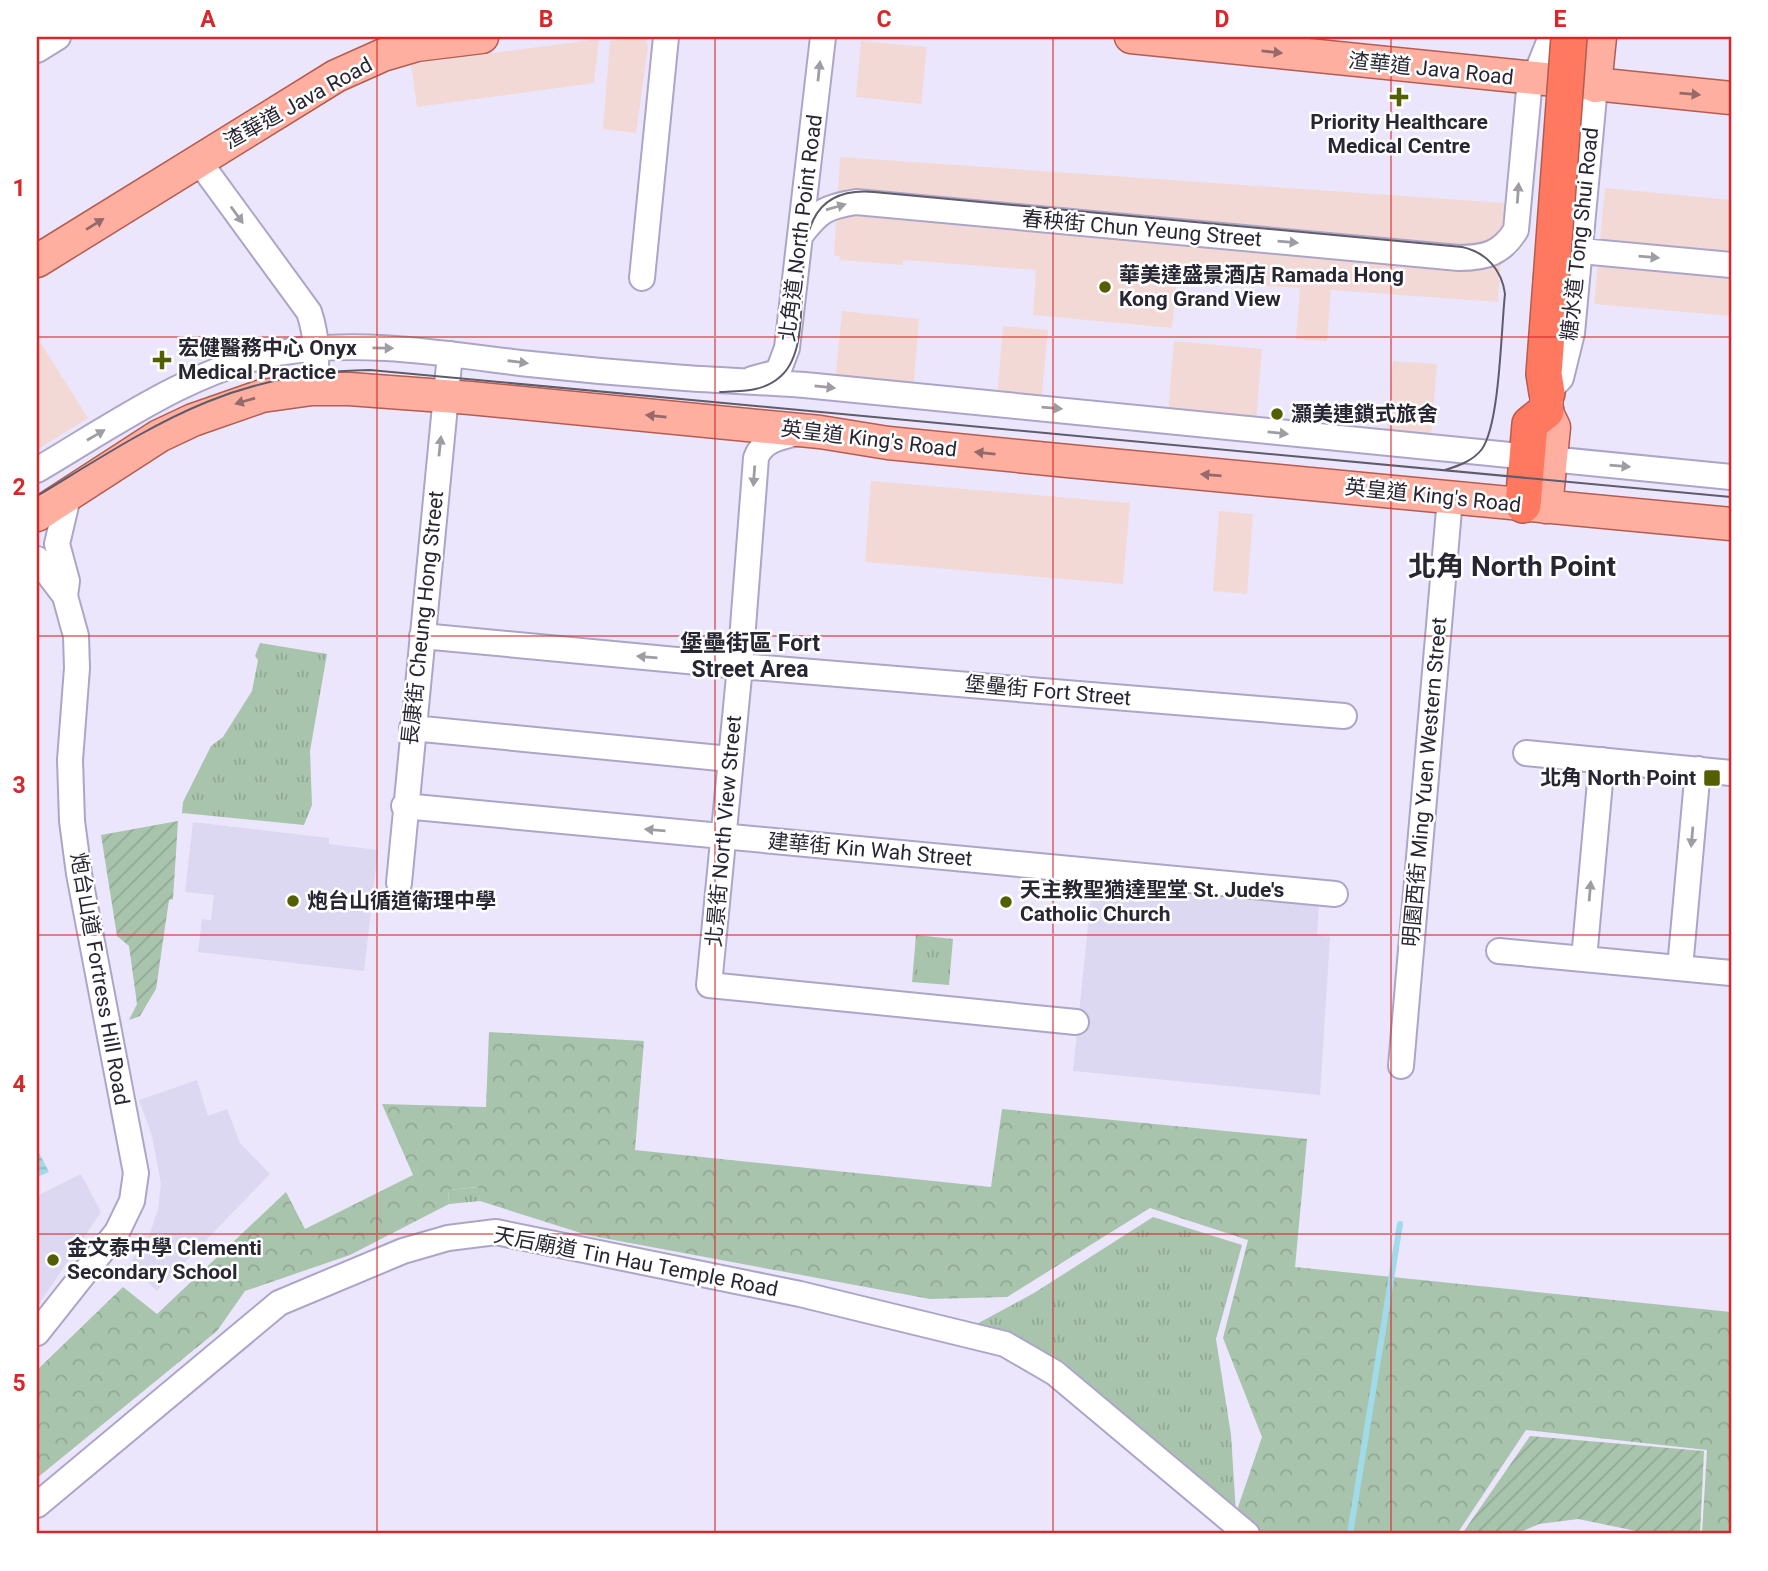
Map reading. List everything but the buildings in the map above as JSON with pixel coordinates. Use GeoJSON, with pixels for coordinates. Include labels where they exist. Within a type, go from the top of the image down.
{"type":"FeatureCollection","features":[{"type":"Feature","properties":{"kind":"highway"},"geometry":{"type":"LineString","coordinates":[[1535,506],[1539,458],[1530,424],[1546,402],[1544,374],[1569,37]]}},
{"type":"Feature","properties":{"kind":"main road","name":"渣華道 Java Road"},"geometry":{"type":"LineString","coordinates":[[37,261],[336,76],[383,55],[417,45],[482,37]]}},
{"type":"Feature","properties":{"kind":"main road","name":"渣華道 Java Road"},"geometry":{"type":"LineString","coordinates":[[1131,37],[1731,98]]}},
{"type":"Feature","properties":{"kind":"main road","name":"糖水道 Tong Shui Road"},"geometry":{"type":"LineString","coordinates":[[1595,86],[1600,37]]}},
{"type":"Feature","properties":{"kind":"main road","name":"英皇道 King's Road"},"geometry":{"type":"LineString","coordinates":[[37,515],[159,436],[193,419],[262,397],[312,389],[446,396],[820,432],[888,443],[1731,524]]}},
{"type":"Feature","properties":{"kind":"street"},"geometry":{"type":"LineString","coordinates":[[37,50],[58,37]]}},
{"type":"Feature","properties":{"kind":"street"},"geometry":{"type":"LineString","coordinates":[[642,278],[666,37]]}},
{"type":"Feature","properties":{"kind":"street","name":"北角道 North Point Road"},"geometry":{"type":"LineString","coordinates":[[733,381],[769,376],[778,372],[784,361],[823,37]]}},
{"type":"Feature","properties":{"kind":"street"},"geometry":{"type":"LineString","coordinates":[[1530,79],[1539,67],[1551,37]]}},
{"type":"Feature","properties":{"kind":"street","name":"春秧街 Chun Yeung Street"},"geometry":{"type":"LineString","coordinates":[[800,236],[817,214],[832,206],[856,202],[1460,258],[1485,257],[1506,246],[1516,230],[1530,79]]}},
{"type":"Feature","properties":{"kind":"street","name":"糖水道 Tong Shui Road"},"geometry":{"type":"LineString","coordinates":[[1546,402],[1560,378],[1572,333],[1595,86]]}},
{"type":"Feature","properties":{"kind":"street"},"geometry":{"type":"LineString","coordinates":[[198,160],[309,312],[314,326],[317,373],[312,389]]}},
{"type":"Feature","properties":{"kind":"street"},"geometry":{"type":"LineString","coordinates":[[1581,251],[1731,265]]}},
{"type":"Feature","properties":{"kind":"street"},"geometry":{"type":"LineString","coordinates":[[37,470],[196,381],[262,357],[315,349],[392,348],[527,364],[1071,410],[1731,477]]}},
{"type":"Feature","properties":{"kind":"street","name":"長康街 Cheung Hong Street"},"geometry":{"type":"LineString","coordinates":[[399,883],[404,806],[450,354]]}},
{"type":"Feature","properties":{"kind":"street","name":"北景街 North View Street"},"geometry":{"type":"LineString","coordinates":[[820,432],[777,438],[757,452],[746,666],[730,759],[709,985],[906,1004],[914,1008],[1068,1017]]}},
{"type":"Feature","properties":{"kind":"street","name":"炮台山道 Fortress Hill Road"},"geometry":{"type":"LineString","coordinates":[[65,596],[67,581],[57,544],[68,497]]}},
{"type":"Feature","properties":{"kind":"street","name":"明園西街 Ming Yuen Western Street"},"geometry":{"type":"LineString","coordinates":[[1401,1066],[1450,498]]}},
{"type":"Feature","properties":{"kind":"street","name":"炮台山道 Fortress Hill Road"},"geometry":{"type":"LineString","coordinates":[[37,559],[65,596],[72,612],[77,651],[70,747],[72,821],[79,874],[136,1174],[132,1201],[117,1232],[37,1332]]}},
{"type":"Feature","properties":{"kind":"street","name":"堡壘街 Fort Street"},"geometry":{"type":"LineString","coordinates":[[422,636],[1344,716]]}},
{"type":"Feature","properties":{"kind":"street","name":"堡壘街 Fort Street"},"geometry":{"type":"LineString","coordinates":[[746,666],[782,670]]}},
{"type":"Feature","properties":{"kind":"street"},"geometry":{"type":"LineString","coordinates":[[412,728],[730,759]]}},
{"type":"Feature","properties":{"kind":"street"},"geometry":{"type":"LineString","coordinates":[[1526,753],[1731,773]]}},
{"type":"Feature","properties":{"kind":"street"},"geometry":{"type":"LineString","coordinates":[[1584,959],[1602,760]]}},
{"type":"Feature","properties":{"kind":"street"},"geometry":{"type":"LineString","coordinates":[[1680,968],[1698,769]]}},
{"type":"Feature","properties":{"kind":"street","name":"建華街 Kin Wah Street"},"geometry":{"type":"LineString","coordinates":[[404,806],[1335,894]]}},
{"type":"Feature","properties":{"kind":"street"},"geometry":{"type":"LineString","coordinates":[[1499,951],[1731,973]]}},
{"type":"Feature","properties":{"kind":"street","name":"天后廟道 Tin Hau Temple Road"},"geometry":{"type":"LineString","coordinates":[[37,1505],[279,1303],[429,1243],[481,1232],[496,1232],[800,1294],[1005,1343],[1062,1378],[1247,1534]]}},
{"type":"Feature","properties":{"kind":"shaded area"},"geometry":{"type":"Polygon","coordinates":[[[646,37],[648,47],[636,133],[603,129],[610,41],[646,37]]]}},
{"type":"Feature","properties":{"kind":"shaded area"},"geometry":{"type":"Polygon","coordinates":[[[599,39],[594,83],[417,107],[411,64],[599,39]]]}},
{"type":"Feature","properties":{"kind":"shaded area"},"geometry":{"type":"Polygon","coordinates":[[[861,41],[927,47],[921,104],[856,97],[861,41]]]}},
{"type":"Feature","properties":{"kind":"shaded area"},"geometry":{"type":"Polygon","coordinates":[[[840,157],[1505,203],[1498,302],[1331,290],[1327,341],[1296,339],[1300,288],[1177,280],[1172,328],[1033,315],[1036,270],[903,260],[903,265],[839,260],[840,256],[834,256],[840,157]]]}},
{"type":"Feature","properties":{"kind":"shaded area"},"geometry":{"type":"Polygon","coordinates":[[[1605,188],[1731,200],[1731,316],[1594,304],[1605,188]]]}},
{"type":"Feature","properties":{"kind":"shaded area"},"geometry":{"type":"Polygon","coordinates":[[[842,311],[919,319],[913,391],[835,384],[842,311]]]}},
{"type":"Feature","properties":{"kind":"shaded area"},"geometry":{"type":"Polygon","coordinates":[[[1003,326],[1048,330],[1041,403],[997,398],[1003,326]]]}},
{"type":"Feature","properties":{"kind":"shaded area"},"geometry":{"type":"Polygon","coordinates":[[[37,337],[88,418],[37,450],[37,337]]]}},
{"type":"Feature","properties":{"kind":"shaded area"},"geometry":{"type":"Polygon","coordinates":[[[1174,341],[1262,349],[1256,422],[1168,414],[1174,341]]]}},
{"type":"Feature","properties":{"kind":"shaded area"},"geometry":{"type":"Polygon","coordinates":[[[1393,361],[1437,364],[1431,437],[1387,434],[1393,361]]]}},
{"type":"Feature","properties":{"kind":"shaded area"},"geometry":{"type":"Polygon","coordinates":[[[871,481],[1130,503],[1123,584],[865,562],[871,481]]]}},
{"type":"Feature","properties":{"kind":"shaded area"},"geometry":{"type":"Polygon","coordinates":[[[1219,511],[1253,514],[1247,594],[1213,591],[1219,511]]]}},
{"type":"Feature","properties":{"kind":"shaded area","name":"炮台山循道衛理中學"},"geometry":{"type":"Polygon","coordinates":[[[193,822],[329,838],[329,844],[378,850],[364,971],[198,952],[202,919],[211,920],[214,895],[185,892],[193,822]]]}},
{"type":"Feature","properties":{"kind":"shaded area"},"geometry":{"type":"Polygon","coordinates":[[[1092,887],[1319,906],[1317,935],[1330,937],[1320,1095],[1073,1071],[1092,887]]]}},
{"type":"Feature","properties":{"kind":"shaded area"},"geometry":{"type":"Polygon","coordinates":[[[197,1080],[208,1116],[227,1109],[240,1143],[270,1174],[157,1291],[129,1265],[150,1233],[158,1209],[161,1184],[152,1136],[139,1100],[197,1080]]]}},
{"type":"Feature","properties":{"kind":"shaded area","name":"金文泰中學 Clementi Secondary School"},"geometry":{"type":"Polygon","coordinates":[[[81,1174],[101,1212],[37,1307],[37,1196],[81,1174]]]}},
{"type":"Feature","properties":{"kind":"green space"},"geometry":{"type":"Polygon","coordinates":[[[260,643],[327,654],[310,751],[312,805],[304,825],[182,813],[183,802],[211,746],[223,737],[252,691],[258,660],[255,656],[260,643]]]}},
{"type":"Feature","properties":{"kind":"green space"},"geometry":{"type":"Polygon","coordinates":[[[178,821],[173,899],[169,900],[156,989],[140,1016],[129,1020],[137,1004],[129,946],[117,936],[101,835],[178,821]]]}},
{"type":"Feature","properties":{"kind":"green space"},"geometry":{"type":"Polygon","coordinates":[[[916,935],[953,939],[949,985],[912,982],[916,935]]]}},
{"type":"Feature","properties":{"kind":"green space"},"geometry":{"type":"Polygon","coordinates":[[[489,1032],[644,1041],[635,1150],[991,1187],[1002,1109],[1307,1139],[1295,1267],[1731,1312],[1731,1534],[1702,1534],[1707,1450],[1526,1430],[1457,1534],[1265,1534],[1236,1513],[1262,1437],[1223,1338],[1248,1240],[1150,1208],[1007,1297],[930,1299],[587,1235],[480,1201],[478,1187],[448,1190],[449,1204],[350,1255],[245,1291],[217,1331],[37,1478],[37,1370],[123,1287],[157,1314],[286,1192],[305,1229],[413,1175],[382,1104],[486,1107],[489,1032]]]}},
{"type":"Feature","properties":{"kind":"green space"},"geometry":{"type":"Polygon","coordinates":[[[479,1187],[480,1201],[449,1204],[448,1190],[479,1187]]]}},
{"type":"Feature","properties":{"kind":"green space"},"geometry":{"type":"Polygon","coordinates":[[[1153,1217],[1242,1245],[1216,1339],[1231,1435],[1236,1513],[1137,1431],[971,1327],[1034,1293],[1153,1217]]]}},
{"type":"Feature","properties":{"kind":"green space"},"geometry":{"type":"Polygon","coordinates":[[[1530,1436],[1704,1451],[1700,1534],[1651,1534],[1578,1519],[1539,1524],[1516,1534],[1462,1534],[1530,1436]]]}},
{"type":"Feature","properties":{"kind":"water"},"geometry":{"type":"Polygon","coordinates":[[[37,1149],[49,1172],[37,1177],[37,1149]]]}},
{"type":"Feature","properties":{"kind":"waterway"},"geometry":{"type":"LineString","coordinates":[[1350,1534],[1400,1224]]}},
{"type":"Feature","properties":{"kind":"tram line"},"geometry":{"type":"LineString","coordinates":[[720,392],[752,390],[767,385],[781,376],[794,355],[800,328],[808,234],[819,210],[840,195],[874,192],[1462,247],[1471,249],[1491,263],[1503,285],[1505,294],[1501,352],[1493,419],[1482,449],[1460,465],[1445,470]]}},
{"type":"Feature","properties":{"kind":"tram line"},"geometry":{"type":"LineString","coordinates":[[37,496],[156,426],[233,392],[320,373],[370,370],[1731,497]]}},
{"type":"Feature","properties":{"kind":"place","name":"Priority Healthcare Medical Centre"},"geometry":{"type":"Point","coordinates":[1399,97]}},
{"type":"Feature","properties":{"kind":"place","name":"華美達盛景酒店 Ramada Hong Kong Grand View"},"geometry":{"type":"Point","coordinates":[1105,287]}},
{"type":"Feature","properties":{"kind":"place","name":"宏健醫務中心 Onyx Medical Practice"},"geometry":{"type":"Point","coordinates":[162,360]}},
{"type":"Feature","properties":{"kind":"place","name":"灝美連鎖式旅舍"},"geometry":{"type":"Point","coordinates":[1277,414]}},
{"type":"Feature","properties":{"kind":"place","name":"北角 North Point"},"geometry":{"type":"Point","coordinates":[1712,778]}},
{"type":"Feature","properties":{"kind":"place","name":"炮台山循道衛理中學"},"geometry":{"type":"Point","coordinates":[293,901]}},
{"type":"Feature","properties":{"kind":"place","name":"天主教聖猶達聖堂 St. Jude's Catholic Church"},"geometry":{"type":"Point","coordinates":[1006,902]}},
{"type":"Feature","properties":{"kind":"place","name":"金文泰中學 Clementi Secondary School"},"geometry":{"type":"Point","coordinates":[53,1260]}},
{"type":"Feature","properties":{"kind":"district","name":"北角 North Point"},"geometry":{"type":"Point","coordinates":[1512,566]}},
{"type":"Feature","properties":{"kind":"district","name":"堡壘街區 Fort Street Area"},"geometry":{"type":"Point","coordinates":[750,656]}}]}
